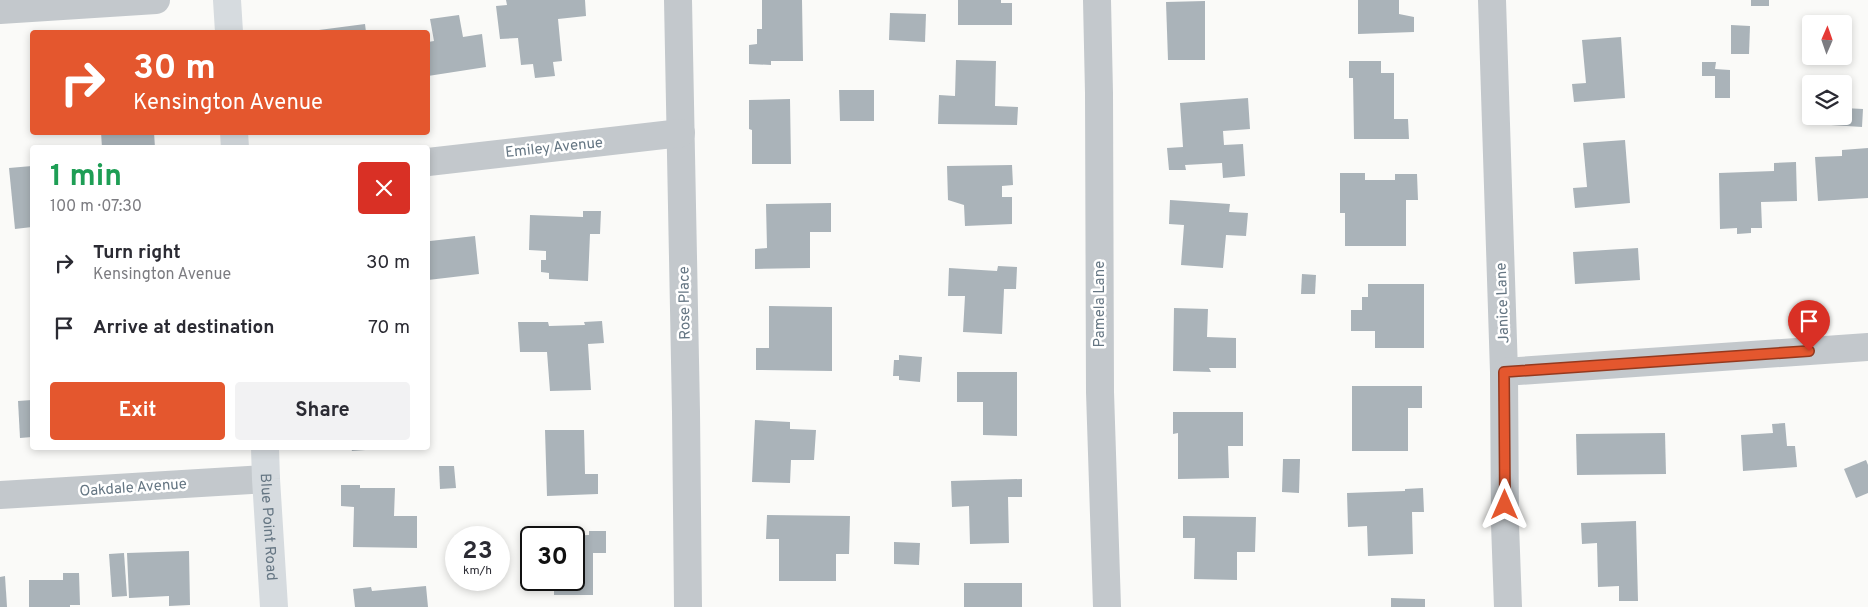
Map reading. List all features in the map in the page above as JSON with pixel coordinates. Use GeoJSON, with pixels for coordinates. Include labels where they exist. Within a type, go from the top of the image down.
{"type":"FeatureCollection","features":[{"type":"Feature","properties":{"kind":"street"},"geometry":{"type":"LineString","coordinates":[[0,10],[156,0]]}},
{"type":"Feature","properties":{"kind":"street"},"geometry":{"type":"LineString","coordinates":[[227,0],[228,30]]}},
{"type":"Feature","properties":{"kind":"street","name":"Rose Place"},"geometry":{"type":"LineString","coordinates":[[678,0],[688,607]]}},
{"type":"Feature","properties":{"kind":"street","name":"Pamela Lane"},"geometry":{"type":"LineString","coordinates":[[1096,0],[1099,93],[1100,392],[1107,607]]}},
{"type":"Feature","properties":{"kind":"street","name":"Janice Lane"},"geometry":{"type":"LineString","coordinates":[[1492,0],[1504,372],[1505,524],[1508,607]]}},
{"type":"Feature","properties":{"kind":"street","name":"Emiley Avenue"},"geometry":{"type":"LineString","coordinates":[[430,162],[681,133]]}},
{"type":"Feature","properties":{"kind":"street"},"geometry":{"type":"LineString","coordinates":[[1504,372],[1868,347]]}},
{"type":"Feature","properties":{"kind":"street","name":"Blue Point Road"},"geometry":{"type":"LineString","coordinates":[[265,450],[274,607]]}},
{"type":"Feature","properties":{"kind":"street","name":"Oakdale Avenue"},"geometry":{"type":"LineString","coordinates":[[0,495],[266,479]]}},
{"type":"Feature","properties":{"kind":"building"},"geometry":{"type":"Polygon","coordinates":[[[506,0],[585,0],[586,16],[558,19],[562,61],[553,62],[555,76],[535,78],[533,64],[521,65],[518,38],[500,39],[496,6],[507,5],[506,0]]]}},
{"type":"Feature","properties":{"kind":"building"},"geometry":{"type":"Polygon","coordinates":[[[762,0],[802,0],[803,61],[771,61],[771,65],[749,64],[749,45],[757,44],[757,29],[762,29],[762,0]]]}},
{"type":"Feature","properties":{"kind":"building"},"geometry":{"type":"Polygon","coordinates":[[[958,0],[1001,0],[1001,3],[1012,3],[1012,25],[958,25],[958,0]]]}},
{"type":"Feature","properties":{"kind":"building"},"geometry":{"type":"Polygon","coordinates":[[[1358,0],[1399,0],[1399,14],[1414,17],[1414,32],[1358,34],[1358,0]]]}},
{"type":"Feature","properties":{"kind":"building"},"geometry":{"type":"Polygon","coordinates":[[[1751,0],[1769,0],[1769,6],[1751,6],[1751,0]]]}},
{"type":"Feature","properties":{"kind":"building"},"geometry":{"type":"Polygon","coordinates":[[[1205,1],[1205,60],[1168,60],[1166,2],[1205,1]]]}},
{"type":"Feature","properties":{"kind":"building"},"geometry":{"type":"Polygon","coordinates":[[[890,13],[926,14],[925,42],[889,40],[890,13]]]}},
{"type":"Feature","properties":{"kind":"building"},"geometry":{"type":"Polygon","coordinates":[[[459,15],[463,37],[482,34],[486,67],[430,76],[430,42],[434,41],[430,19],[459,15]]]}},
{"type":"Feature","properties":{"kind":"building"},"geometry":{"type":"Polygon","coordinates":[[[365,24],[366,30],[319,30],[365,24]]]}},
{"type":"Feature","properties":{"kind":"building"},"geometry":{"type":"Polygon","coordinates":[[[1731,25],[1750,26],[1749,54],[1731,54],[1731,25]]]}},
{"type":"Feature","properties":{"kind":"building"},"geometry":{"type":"Polygon","coordinates":[[[1621,37],[1625,98],[1574,102],[1572,84],[1586,83],[1582,40],[1621,37]]]}},
{"type":"Feature","properties":{"kind":"building"},"geometry":{"type":"Polygon","coordinates":[[[956,60],[996,61],[995,106],[1018,107],[1017,125],[938,124],[939,95],[955,96],[956,60]]]}},
{"type":"Feature","properties":{"kind":"building"},"geometry":{"type":"Polygon","coordinates":[[[1349,61],[1381,61],[1381,73],[1394,73],[1394,119],[1408,119],[1409,139],[1354,139],[1353,78],[1349,78],[1349,61]]]}},
{"type":"Feature","properties":{"kind":"building"},"geometry":{"type":"Polygon","coordinates":[[[1702,62],[1716,62],[1715,69],[1730,70],[1730,98],[1715,98],[1715,76],[1702,76],[1702,62]]]}},
{"type":"Feature","properties":{"kind":"building"},"geometry":{"type":"Polygon","coordinates":[[[839,90],[874,90],[874,121],[840,121],[839,90]]]}},
{"type":"Feature","properties":{"kind":"building"},"geometry":{"type":"Polygon","coordinates":[[[1248,98],[1250,129],[1223,131],[1224,145],[1243,144],[1245,176],[1223,178],[1222,163],[1185,165],[1186,170],[1169,170],[1167,148],[1183,147],[1180,103],[1248,98]]]}},
{"type":"Feature","properties":{"kind":"building"},"geometry":{"type":"Polygon","coordinates":[[[790,99],[791,164],[752,164],[752,130],[749,129],[749,100],[790,99]]]}},
{"type":"Feature","properties":{"kind":"building"},"geometry":{"type":"Polygon","coordinates":[[[1852,108],[1863,109],[1862,127],[1831,125],[1852,125],[1852,108]]]}},
{"type":"Feature","properties":{"kind":"building"},"geometry":{"type":"Polygon","coordinates":[[[101,135],[154,135],[155,145],[102,145],[101,135]]]}},
{"type":"Feature","properties":{"kind":"building"},"geometry":{"type":"Polygon","coordinates":[[[1625,140],[1630,203],[1575,208],[1573,188],[1587,187],[1583,143],[1625,140]]]}},
{"type":"Feature","properties":{"kind":"building"},"geometry":{"type":"Polygon","coordinates":[[[1868,148],[1868,198],[1818,201],[1815,157],[1842,156],[1842,150],[1868,148]]]}},
{"type":"Feature","properties":{"kind":"building"},"geometry":{"type":"Polygon","coordinates":[[[1796,162],[1797,201],[1761,202],[1762,228],[1751,228],[1751,233],[1737,234],[1737,228],[1720,229],[1719,173],[1774,171],[1774,163],[1796,162]]]}},
{"type":"Feature","properties":{"kind":"building"},"geometry":{"type":"Polygon","coordinates":[[[1012,165],[1013,185],[1002,186],[1002,197],[1012,197],[1012,224],[965,226],[964,205],[948,200],[947,166],[1012,165]]]}},
{"type":"Feature","properties":{"kind":"building"},"geometry":{"type":"Polygon","coordinates":[[[30,166],[30,227],[15,229],[9,168],[30,166]]]}},
{"type":"Feature","properties":{"kind":"building"},"geometry":{"type":"Polygon","coordinates":[[[1340,173],[1365,173],[1365,180],[1395,180],[1395,174],[1417,174],[1418,200],[1406,200],[1406,246],[1345,246],[1345,213],[1340,213],[1340,173]]]}},
{"type":"Feature","properties":{"kind":"building"},"geometry":{"type":"Polygon","coordinates":[[[1170,200],[1230,204],[1229,212],[1248,213],[1246,236],[1226,235],[1223,268],[1181,265],[1184,225],[1169,224],[1170,200]]]}},
{"type":"Feature","properties":{"kind":"building"},"geometry":{"type":"Polygon","coordinates":[[[831,203],[831,232],[810,232],[810,268],[755,269],[755,249],[767,248],[766,204],[831,203]]]}},
{"type":"Feature","properties":{"kind":"building"},"geometry":{"type":"Polygon","coordinates":[[[583,211],[601,211],[600,234],[590,234],[588,281],[549,279],[549,273],[541,272],[541,260],[546,260],[546,251],[529,250],[530,215],[583,217],[583,211]]]}},
{"type":"Feature","properties":{"kind":"building"},"geometry":{"type":"Polygon","coordinates":[[[475,236],[479,274],[430,280],[430,241],[475,236]]]}},
{"type":"Feature","properties":{"kind":"building"},"geometry":{"type":"Polygon","coordinates":[[[1638,248],[1640,280],[1575,284],[1573,252],[1638,248]]]}},
{"type":"Feature","properties":{"kind":"building"},"geometry":{"type":"Polygon","coordinates":[[[998,266],[1017,267],[1016,289],[1004,289],[1002,334],[963,332],[965,296],[948,296],[949,268],[997,271],[998,266]]]}},
{"type":"Feature","properties":{"kind":"building"},"geometry":{"type":"Polygon","coordinates":[[[1302,274],[1316,275],[1315,294],[1301,294],[1302,274]]]}},
{"type":"Feature","properties":{"kind":"building"},"geometry":{"type":"Polygon","coordinates":[[[1368,284],[1424,284],[1424,348],[1375,348],[1375,331],[1351,331],[1351,310],[1362,310],[1362,297],[1368,297],[1368,284]]]}},
{"type":"Feature","properties":{"kind":"building"},"geometry":{"type":"Polygon","coordinates":[[[769,306],[832,307],[832,371],[756,370],[756,348],[769,348],[769,306]]]}},
{"type":"Feature","properties":{"kind":"building"},"geometry":{"type":"Polygon","coordinates":[[[1174,308],[1208,309],[1207,337],[1236,338],[1236,368],[1209,368],[1211,372],[1173,371],[1174,308]]]}},
{"type":"Feature","properties":{"kind":"building"},"geometry":{"type":"Polygon","coordinates":[[[602,321],[604,343],[588,344],[591,390],[550,391],[547,352],[520,352],[518,322],[548,322],[549,326],[585,325],[584,322],[602,321]]]}},
{"type":"Feature","properties":{"kind":"building"},"geometry":{"type":"Polygon","coordinates":[[[899,355],[922,357],[920,382],[899,380],[899,376],[893,376],[894,360],[899,360],[899,355]]]}},
{"type":"Feature","properties":{"kind":"building"},"geometry":{"type":"Polygon","coordinates":[[[957,372],[1017,372],[1017,436],[983,435],[983,402],[957,402],[957,372]]]}},
{"type":"Feature","properties":{"kind":"building"},"geometry":{"type":"Polygon","coordinates":[[[1352,386],[1422,386],[1422,408],[1408,408],[1408,451],[1352,451],[1352,386]]]}},
{"type":"Feature","properties":{"kind":"building"},"geometry":{"type":"Polygon","coordinates":[[[30,400],[30,437],[20,438],[18,401],[30,400]]]}},
{"type":"Feature","properties":{"kind":"building"},"geometry":{"type":"Polygon","coordinates":[[[1173,412],[1243,412],[1243,446],[1228,446],[1229,478],[1178,479],[1178,433],[1173,434],[1173,412]]]}},
{"type":"Feature","properties":{"kind":"building"},"geometry":{"type":"Polygon","coordinates":[[[755,420],[790,422],[790,429],[816,430],[814,460],[791,460],[790,483],[752,482],[755,420]]]}},
{"type":"Feature","properties":{"kind":"building"},"geometry":{"type":"Polygon","coordinates":[[[1785,423],[1787,446],[1795,446],[1797,467],[1743,471],[1741,435],[1773,433],[1772,424],[1785,423]]]}},
{"type":"Feature","properties":{"kind":"building"},"geometry":{"type":"Polygon","coordinates":[[[545,430],[584,430],[585,474],[598,474],[598,494],[547,496],[545,430]]]}},
{"type":"Feature","properties":{"kind":"building"},"geometry":{"type":"Polygon","coordinates":[[[1665,433],[1666,474],[1577,475],[1576,434],[1665,433]]]}},
{"type":"Feature","properties":{"kind":"building"},"geometry":{"type":"Polygon","coordinates":[[[1283,459],[1300,459],[1299,493],[1282,492],[1283,459]]]}},
{"type":"Feature","properties":{"kind":"building"},"geometry":{"type":"Polygon","coordinates":[[[1866,460],[1868,465],[1868,493],[1856,498],[1844,469],[1866,460]]]}},
{"type":"Feature","properties":{"kind":"building"},"geometry":{"type":"Polygon","coordinates":[[[439,466],[454,466],[456,488],[440,489],[439,466]]]}},
{"type":"Feature","properties":{"kind":"building"},"geometry":{"type":"Polygon","coordinates":[[[1022,479],[1022,497],[1008,497],[1009,543],[970,544],[969,506],[952,507],[951,481],[1022,479]]]}},
{"type":"Feature","properties":{"kind":"building"},"geometry":{"type":"Polygon","coordinates":[[[341,485],[360,485],[360,488],[395,488],[394,516],[417,516],[417,548],[353,547],[354,507],[341,506],[341,485]]]}},
{"type":"Feature","properties":{"kind":"building"},"geometry":{"type":"Polygon","coordinates":[[[1423,488],[1424,512],[1412,512],[1413,554],[1368,556],[1367,526],[1348,527],[1347,493],[1405,491],[1405,489],[1423,488]]]}},
{"type":"Feature","properties":{"kind":"building"},"geometry":{"type":"Polygon","coordinates":[[[767,515],[850,516],[849,554],[836,554],[836,581],[779,581],[779,539],[766,539],[767,515]]]}},
{"type":"Feature","properties":{"kind":"building"},"geometry":{"type":"Polygon","coordinates":[[[1183,516],[1256,517],[1255,552],[1237,552],[1237,580],[1194,579],[1195,538],[1183,538],[1183,516]]]}},
{"type":"Feature","properties":{"kind":"building"},"geometry":{"type":"Polygon","coordinates":[[[1636,521],[1638,601],[1619,601],[1619,586],[1598,587],[1597,543],[1582,544],[1581,523],[1636,521]]]}},
{"type":"Feature","properties":{"kind":"building"},"geometry":{"type":"Polygon","coordinates":[[[589,531],[606,531],[606,553],[593,553],[593,595],[554,595],[554,591],[585,591],[585,535],[589,535],[589,531]]]}},
{"type":"Feature","properties":{"kind":"building"},"geometry":{"type":"Polygon","coordinates":[[[894,542],[920,543],[919,565],[894,564],[894,542]]]}},
{"type":"Feature","properties":{"kind":"building"},"geometry":{"type":"Polygon","coordinates":[[[189,551],[190,605],[169,606],[169,596],[129,598],[127,553],[189,551]]]}},
{"type":"Feature","properties":{"kind":"building"},"geometry":{"type":"Polygon","coordinates":[[[124,553],[127,596],[112,597],[109,554],[124,553]]]}},
{"type":"Feature","properties":{"kind":"building"},"geometry":{"type":"Polygon","coordinates":[[[63,573],[79,573],[80,605],[70,605],[70,607],[29,607],[29,580],[63,580],[63,573]]]}},
{"type":"Feature","properties":{"kind":"building"},"geometry":{"type":"Polygon","coordinates":[[[5,576],[7,607],[0,607],[0,577],[5,576]]]}},
{"type":"Feature","properties":{"kind":"building"},"geometry":{"type":"Polygon","coordinates":[[[964,583],[1022,583],[1022,607],[964,607],[964,583]]]}},
{"type":"Feature","properties":{"kind":"building"},"geometry":{"type":"Polygon","coordinates":[[[426,586],[428,607],[355,607],[353,589],[371,587],[372,591],[426,586]]]}},
{"type":"Feature","properties":{"kind":"building"},"geometry":{"type":"Polygon","coordinates":[[[1391,598],[1425,599],[1425,607],[1391,607],[1391,598]]]}},
{"type":"Feature","properties":{"kind":"route"},"geometry":{"type":"LineString","coordinates":[[1505,505],[1504,372],[1809,351]]}}]}
